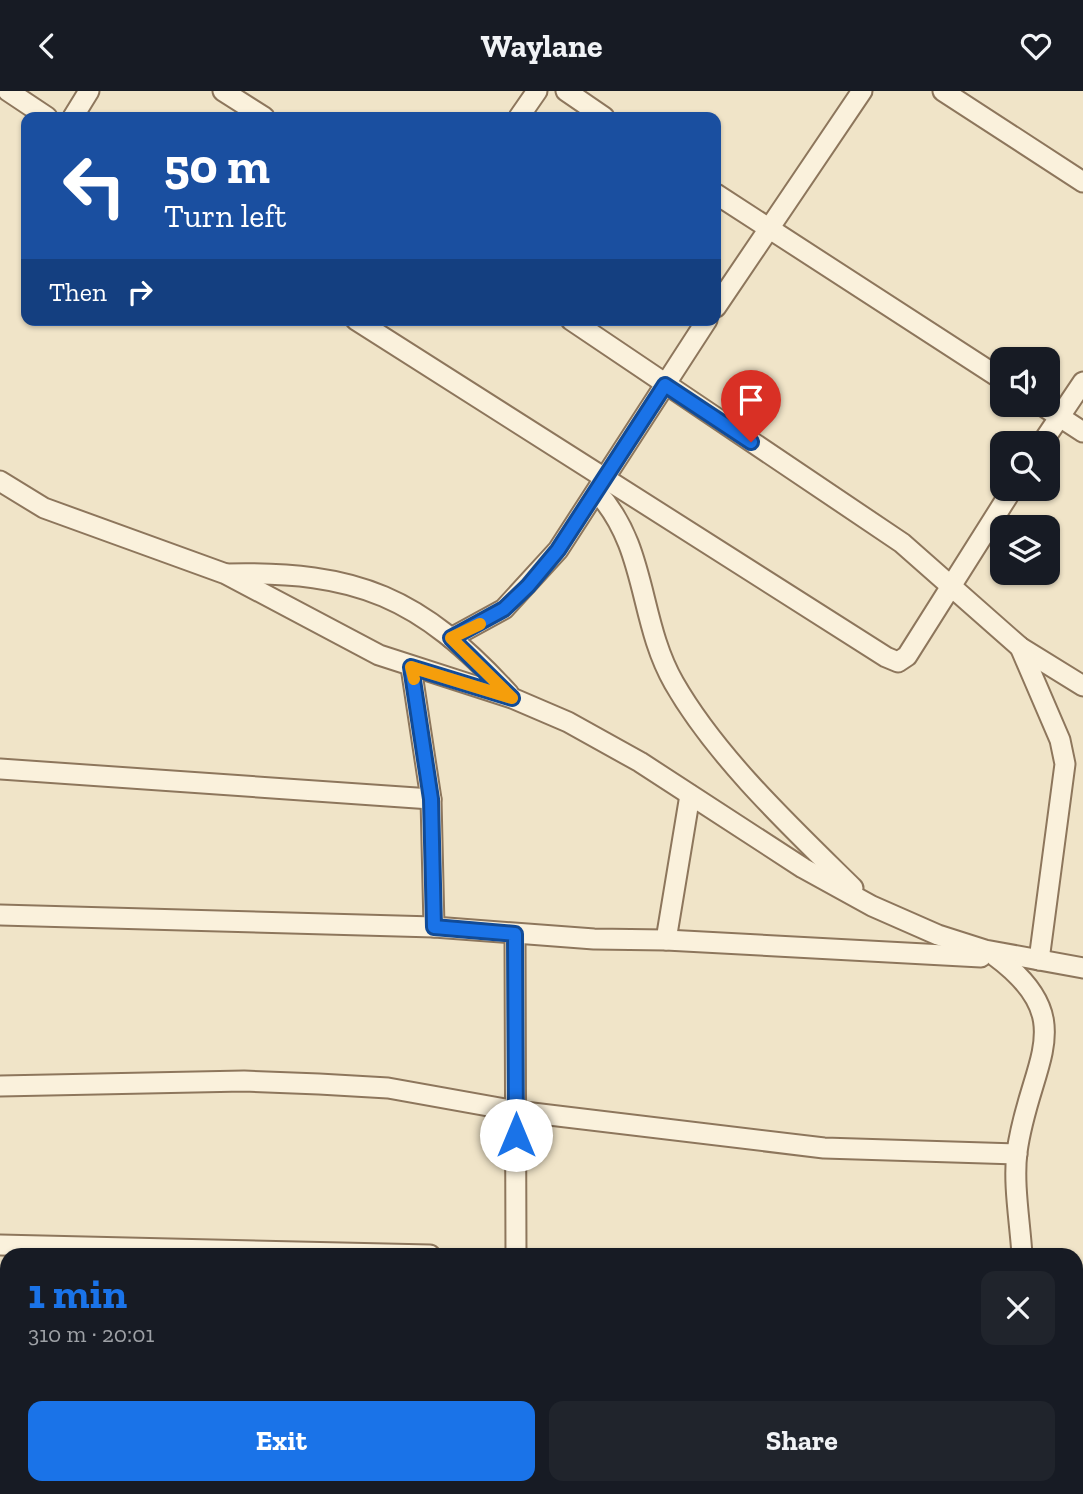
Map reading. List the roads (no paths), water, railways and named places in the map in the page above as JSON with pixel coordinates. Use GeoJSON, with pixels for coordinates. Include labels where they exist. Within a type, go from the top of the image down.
{"type":"FeatureCollection","features":[{"type":"Feature","properties":{"kind":"street"},"geometry":{"type":"LineString","coordinates":[[8,91],[40,112]]}},
{"type":"Feature","properties":{"kind":"street"},"geometry":{"type":"LineString","coordinates":[[76,112],[89,91]]}},
{"type":"Feature","properties":{"kind":"street"},"geometry":{"type":"LineString","coordinates":[[223,91],[256,112]]}},
{"type":"Feature","properties":{"kind":"street"},"geometry":{"type":"LineString","coordinates":[[522,112],[537,91]]}},
{"type":"Feature","properties":{"kind":"street"},"geometry":{"type":"LineString","coordinates":[[566,91],[597,112]]}},
{"type":"Feature","properties":{"kind":"street"},"geometry":{"type":"LineString","coordinates":[[721,299],[766,229],[862,91]]}},
{"type":"Feature","properties":{"kind":"street"},"geometry":{"type":"LineString","coordinates":[[943,91],[1083,183]]}},
{"type":"Feature","properties":{"kind":"street"},"geometry":{"type":"LineString","coordinates":[[721,198],[990,372]]}},
{"type":"Feature","properties":{"kind":"street"},"geometry":{"type":"LineString","coordinates":[[371,326],[602,485],[898,662],[907,656],[1005,501]]}},
{"type":"Feature","properties":{"kind":"street"},"geometry":{"type":"LineString","coordinates":[[580,326],[902,543],[1020,647],[1083,686]]}},
{"type":"Feature","properties":{"kind":"street"},"geometry":{"type":"LineString","coordinates":[[451,638],[504,609],[528,586],[558,550],[703,326]]}},
{"type":"Feature","properties":{"kind":"street"},"geometry":{"type":"LineString","coordinates":[[1060,416],[1083,382]]}},
{"type":"Feature","properties":{"kind":"street"},"geometry":{"type":"LineString","coordinates":[[1050,431],[1059,417],[1083,432]]}},
{"type":"Feature","properties":{"kind":"street"},"geometry":{"type":"LineString","coordinates":[[0,481],[44,508],[226,574],[379,655],[512,698],[601,739],[803,868],[872,906],[938,935],[991,954],[1032,982],[1050,1009],[1054,1026],[1050,1047],[1025,1115],[1017,1154],[1022,1248]]}},
{"type":"Feature","properties":{"kind":"street"},"geometry":{"type":"LineString","coordinates":[[602,485],[628,538],[660,652],[674,684],[763,800],[872,906]]}},
{"type":"Feature","properties":{"kind":"street"},"geometry":{"type":"LineString","coordinates":[[226,574],[274,573],[350,583],[400,604],[451,638],[512,698]]}},
{"type":"Feature","properties":{"kind":"street"},"geometry":{"type":"LineString","coordinates":[[1020,647],[1060,740],[1065,764],[1039,960]]}},
{"type":"Feature","properties":{"kind":"street"},"geometry":{"type":"LineString","coordinates":[[411,667],[431,799],[434,927]]}},
{"type":"Feature","properties":{"kind":"street"},"geometry":{"type":"LineString","coordinates":[[0,769],[431,799]]}},
{"type":"Feature","properties":{"kind":"street"},"geometry":{"type":"LineString","coordinates":[[666,940],[690,795]]}},
{"type":"Feature","properties":{"kind":"street"},"geometry":{"type":"LineString","coordinates":[[0,915],[434,927],[515,934],[991,954],[1083,968]]}},
{"type":"Feature","properties":{"kind":"street"},"geometry":{"type":"LineString","coordinates":[[515,934],[516,1248]]}},
{"type":"Feature","properties":{"kind":"street"},"geometry":{"type":"LineString","coordinates":[[0,1086],[244,1081],[388,1088],[516,1111],[824,1148],[1017,1154]]}},
{"type":"Feature","properties":{"kind":"street"},"geometry":{"type":"LineString","coordinates":[[0,1245],[129,1248]]}}]}
